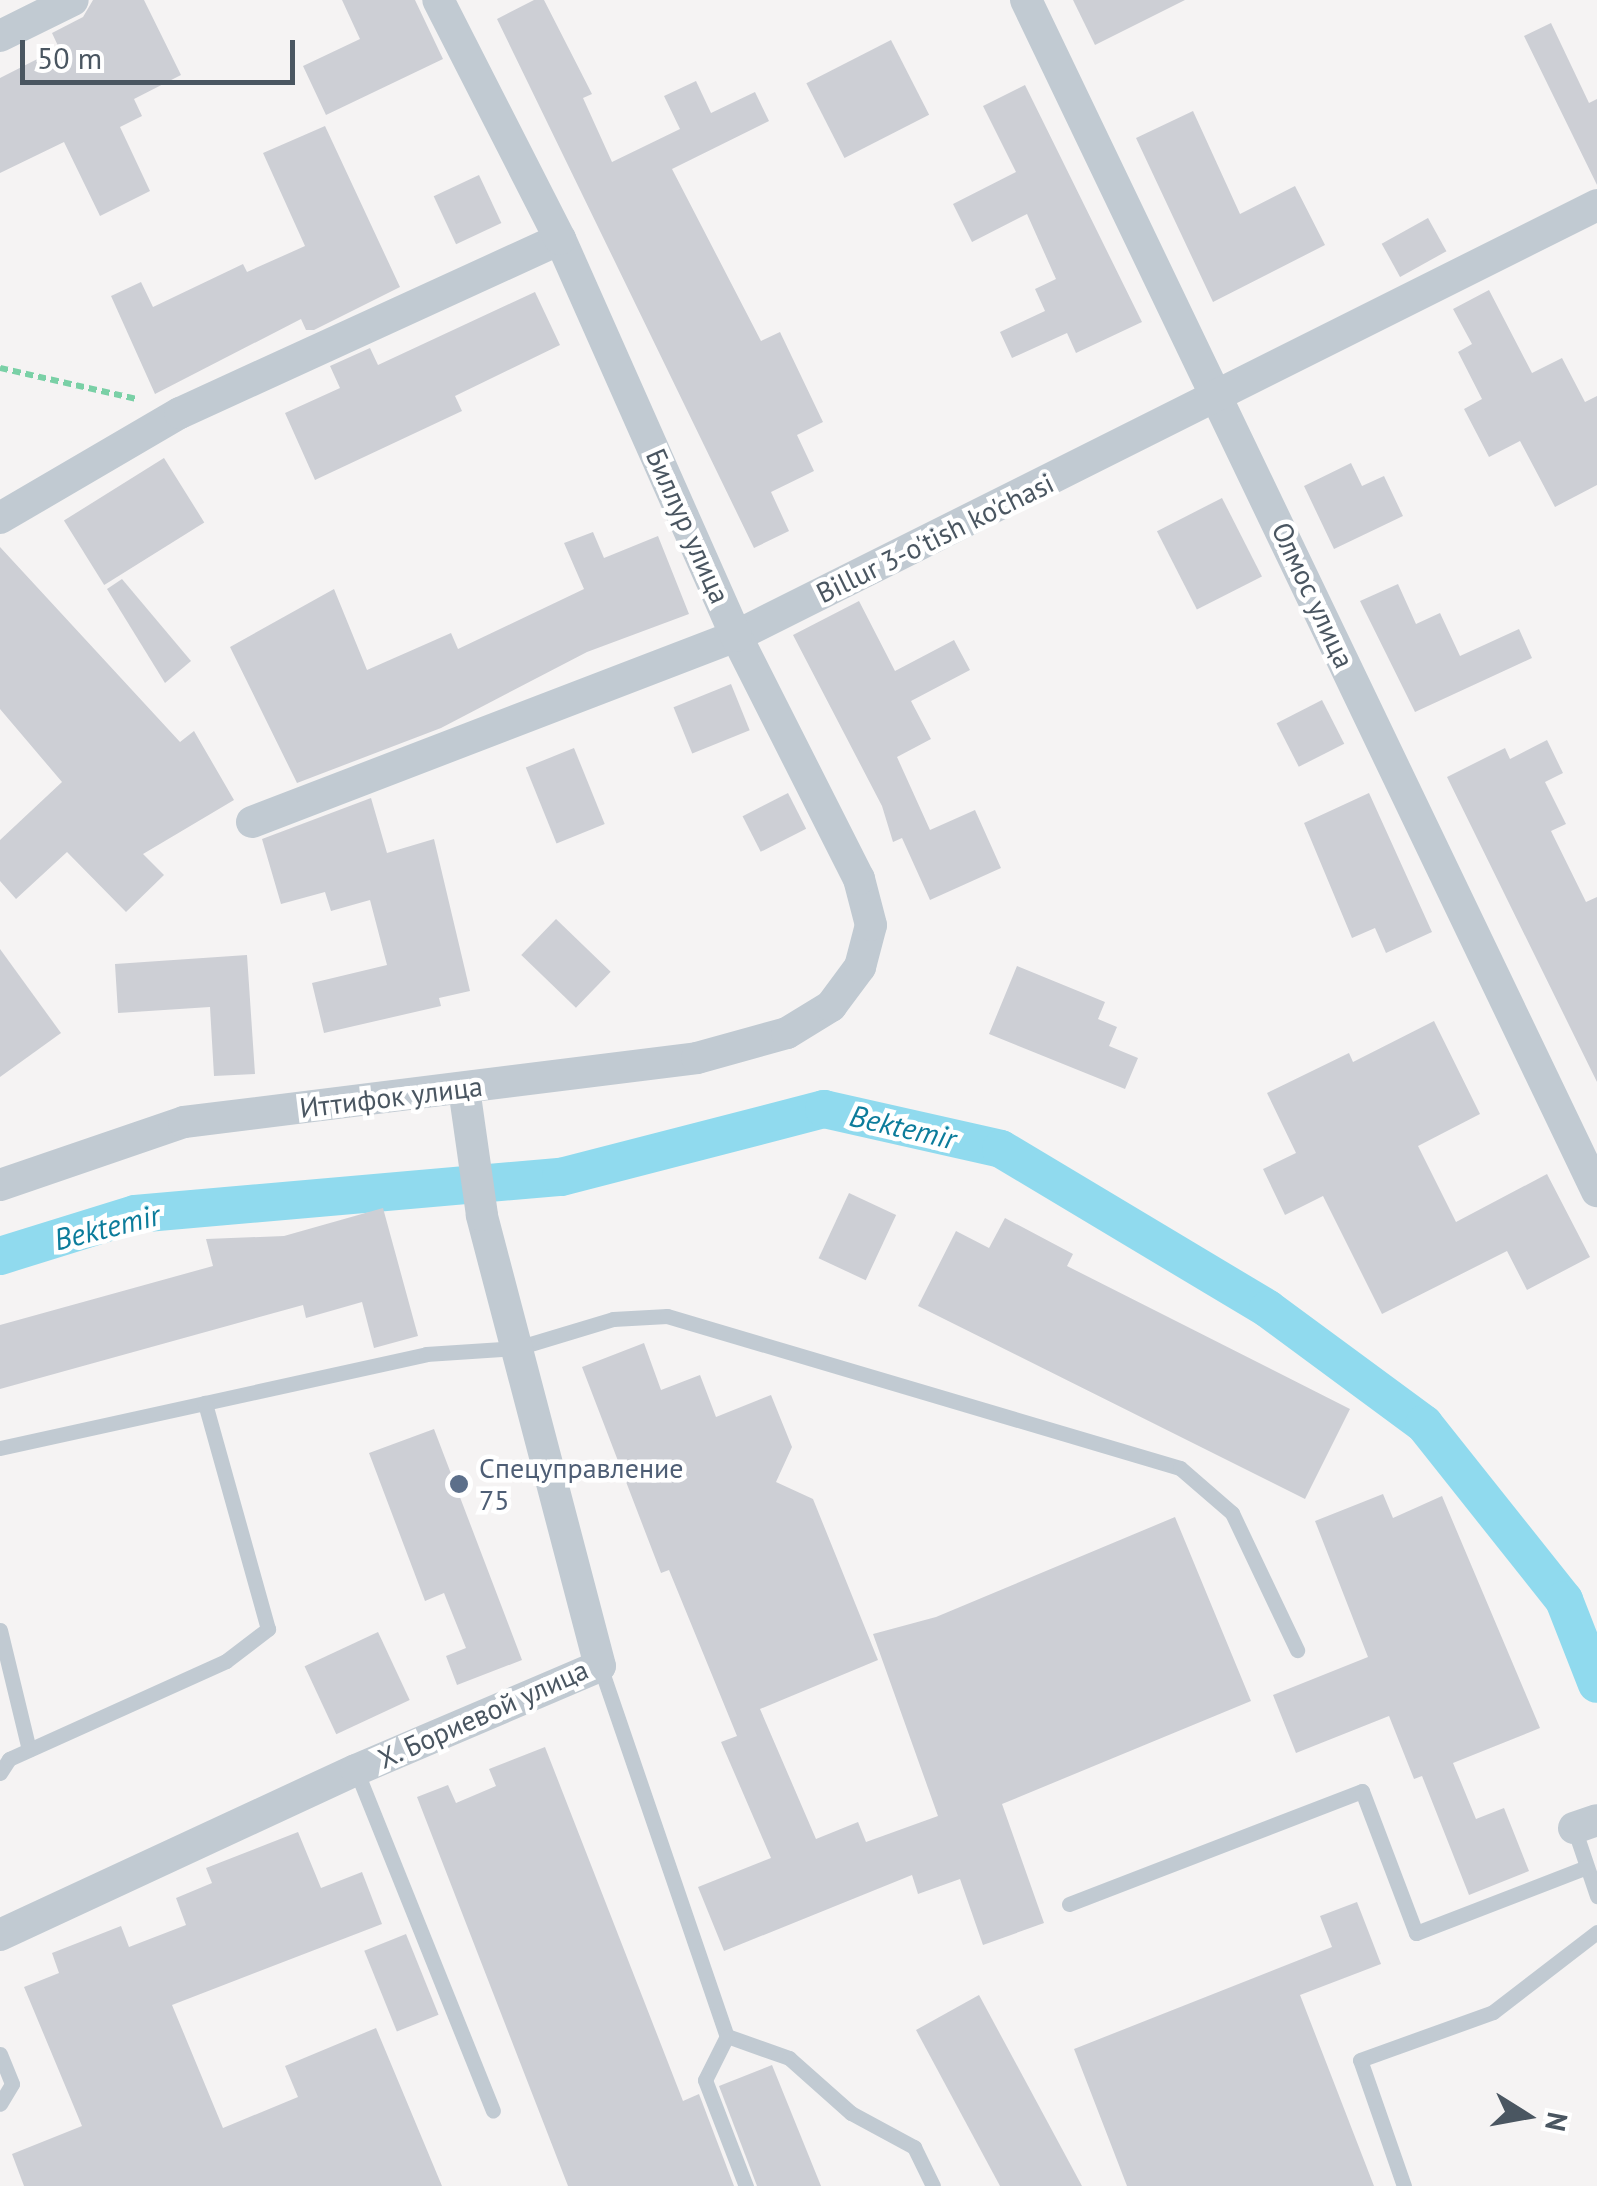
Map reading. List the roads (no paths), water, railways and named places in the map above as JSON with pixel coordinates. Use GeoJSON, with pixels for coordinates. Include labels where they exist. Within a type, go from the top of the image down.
{"type":"FeatureCollection","features":[{"type":"Feature","properties":{"kind":"street"},"geometry":{"type":"LineString","coordinates":[[0,36],[73,0]]}},
{"type":"Feature","properties":{"kind":"street","name":"Биллур улица"},"geometry":{"type":"LineString","coordinates":[[438,0],[560,239],[736,636],[859,878],[871,925],[860,967],[832,1006],[788,1032]]}},
{"type":"Feature","properties":{"kind":"street","name":"Олмос улица"},"geometry":{"type":"LineString","coordinates":[[1026,0],[1220,396],[1597,1191]]}},
{"type":"Feature","properties":{"kind":"street","name":"Billur 3-o'tish ko'chasi"},"geometry":{"type":"LineString","coordinates":[[252,822],[736,636],[1597,205]]}},
{"type":"Feature","properties":{"kind":"street"},"geometry":{"type":"LineString","coordinates":[[0,518],[180,413],[560,239]]}},
{"type":"Feature","properties":{"kind":"street","name":"Иттифок улица"},"geometry":{"type":"LineString","coordinates":[[0,1185],[184,1122],[698,1058],[788,1032]]}},
{"type":"Feature","properties":{"kind":"street","name":"Х. Бориевой улица"},"geometry":{"type":"LineString","coordinates":[[0,1934],[356,1770],[600,1666],[482,1215],[469,1145],[464,1088]]}},
{"type":"Feature","properties":{"kind":"lane"},"geometry":{"type":"LineString","coordinates":[[0,1448],[426,1354],[517,1348],[613,1318],[667,1316],[1180,1468],[1232,1514],[1298,1650]]}},
{"type":"Feature","properties":{"kind":"lane"},"geometry":{"type":"LineString","coordinates":[[0,1774],[9,1759],[226,1662],[268,1630],[205,1403]]}},
{"type":"Feature","properties":{"kind":"lane"},"geometry":{"type":"LineString","coordinates":[[0,1630],[29,1750]]}},
{"type":"Feature","properties":{"kind":"lane"},"geometry":{"type":"LineString","coordinates":[[600,1666],[727,2036],[704,2080],[746,2186]]}},
{"type":"Feature","properties":{"kind":"lane"},"geometry":{"type":"LineString","coordinates":[[356,1770],[493,2110]]}},
{"type":"Feature","properties":{"kind":"lane"},"geometry":{"type":"LineString","coordinates":[[1069,1904],[1362,1791],[1416,1933],[1587,1867]]}},
{"type":"Feature","properties":{"kind":"lane"},"geometry":{"type":"LineString","coordinates":[[1586,1824],[1587,1867],[1597,1896]]}},
{"type":"Feature","properties":{"kind":"lane"},"geometry":{"type":"LineString","coordinates":[[1404,2186],[1360,2060],[1494,2012],[1597,1932]]}},
{"type":"Feature","properties":{"kind":"lane"},"geometry":{"type":"LineString","coordinates":[[727,2036],[789,2058],[850,2113],[914,2147],[932,2186]]}},
{"type":"Feature","properties":{"kind":"lane"},"geometry":{"type":"LineString","coordinates":[[0,2054],[12,2084],[0,2104]]}},
{"type":"Feature","properties":{"kind":"waterway","name":"Bektemir"},"geometry":{"type":"LineString","coordinates":[[0,1256],[135,1214],[561,1177],[824,1109],[1001,1149],[1268,1309],[1424,1424],[1564,1600],[1597,1684]]}},
{"type":"Feature","properties":{"kind":"place","name":"Спецуправление 75"},"geometry":{"type":"Point","coordinates":[459,1484]}}]}
